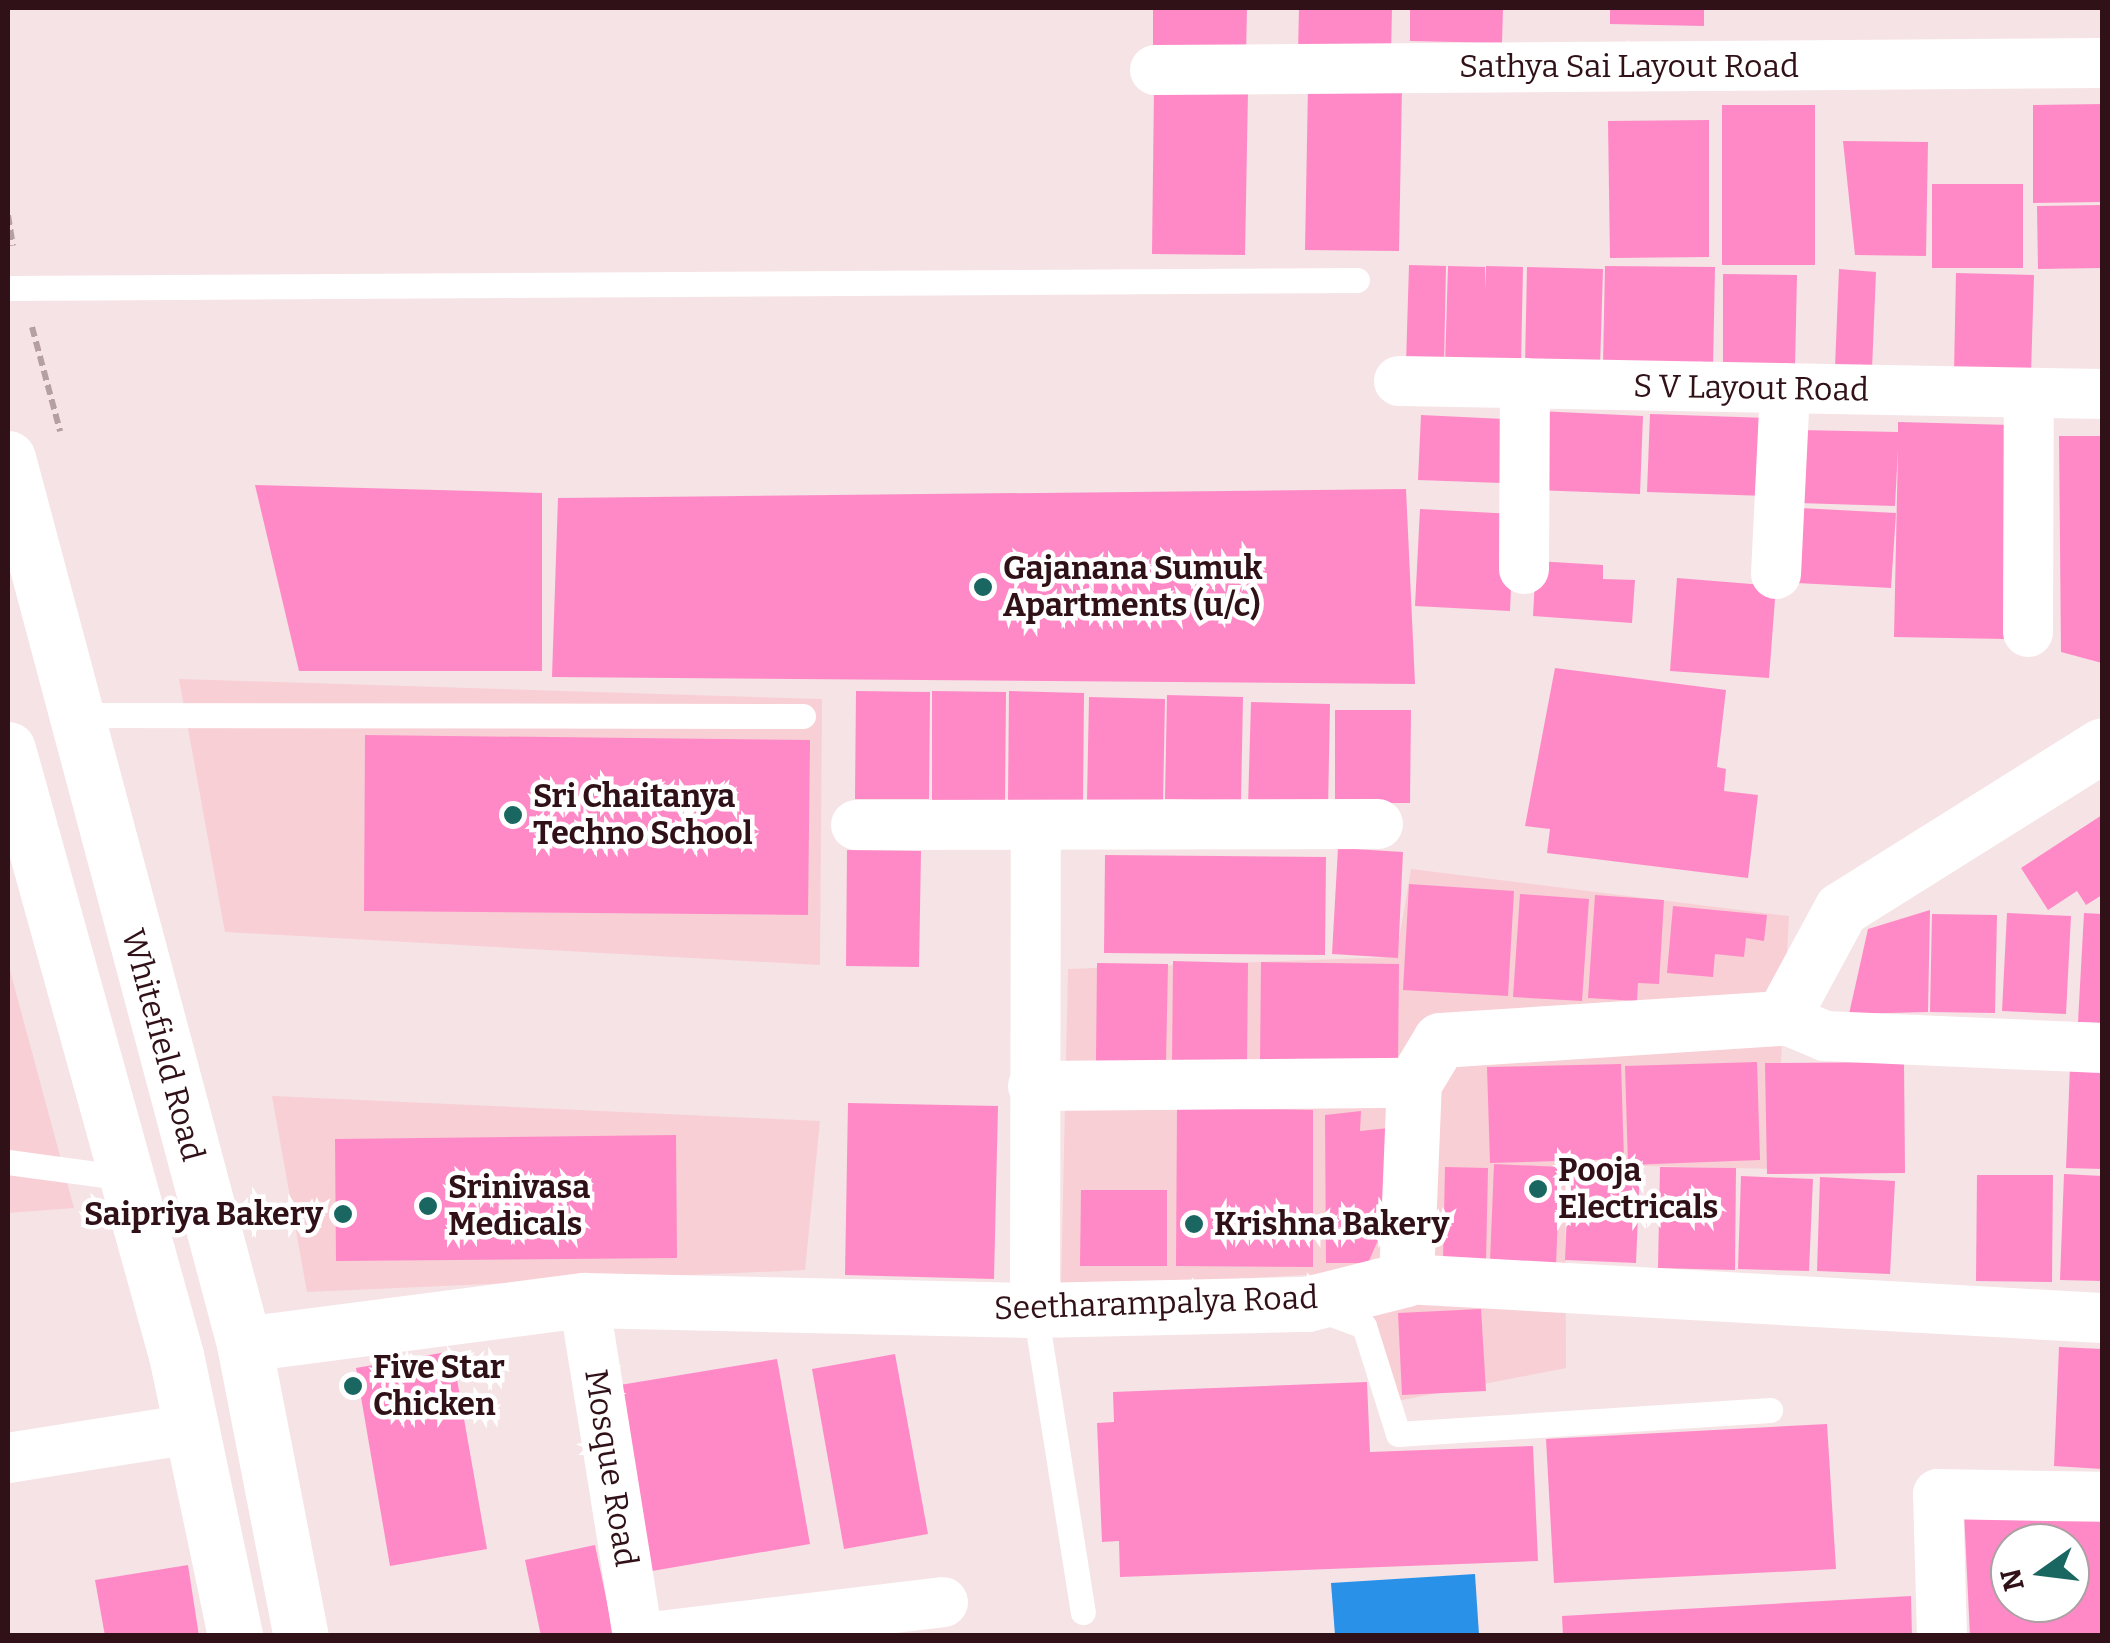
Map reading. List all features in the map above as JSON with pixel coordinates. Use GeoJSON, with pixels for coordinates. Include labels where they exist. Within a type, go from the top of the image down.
{"type":"FeatureCollection","features":[{"type":"Feature","properties":{"kind":"street","name":"Sathya Sai Layout Road"},"geometry":{"type":"LineString","coordinates":[[1155,70],[2102,62]]}},
{"type":"Feature","properties":{"kind":"street","name":"S V Layout Road"},"geometry":{"type":"LineString","coordinates":[[1399,381],[2102,394]]}},
{"type":"Feature","properties":{"kind":"street"},"geometry":{"type":"LineString","coordinates":[[1524,569],[1526,383]]}},
{"type":"Feature","properties":{"kind":"street"},"geometry":{"type":"LineString","coordinates":[[1776,574],[1785,388]]}},
{"type":"Feature","properties":{"kind":"street"},"geometry":{"type":"LineString","coordinates":[[2028,632],[2029,393]]}},
{"type":"Feature","properties":{"kind":"street","name":"Whitefield Road"},"geometry":{"type":"LineString","coordinates":[[8,463],[244,1344],[302,1636]]}},
{"type":"Feature","properties":{"kind":"street"},"geometry":{"type":"LineString","coordinates":[[1782,1018],[1840,909],[2102,745]]}},
{"type":"Feature","properties":{"kind":"street"},"geometry":{"type":"LineString","coordinates":[[8,749],[21,849],[127,1178],[191,1429],[235,1636]]}},
{"type":"Feature","properties":{"kind":"street"},"geometry":{"type":"LineString","coordinates":[[856,826],[1378,824]]}},
{"type":"Feature","properties":{"kind":"street"},"geometry":{"type":"LineString","coordinates":[[1035,1310],[1036,825]]}},
{"type":"Feature","properties":{"kind":"street"},"geometry":{"type":"LineString","coordinates":[[2102,1048],[1825,1036],[1782,1018],[1440,1040],[1414,1083],[1406,1280],[2102,1318]]}},
{"type":"Feature","properties":{"kind":"street"},"geometry":{"type":"LineString","coordinates":[[1033,1086],[1414,1083]]}},
{"type":"Feature","properties":{"kind":"street","name":"Seetharampalya Road"},"geometry":{"type":"LineString","coordinates":[[244,1344],[584,1300],[1035,1310],[1307,1304],[1406,1280]]}},
{"type":"Feature","properties":{"kind":"street","name":"Mosque Road"},"geometry":{"type":"LineString","coordinates":[[584,1300],[638,1636]]}},
{"type":"Feature","properties":{"kind":"street"},"geometry":{"type":"LineString","coordinates":[[8,1458],[191,1429]]}},
{"type":"Feature","properties":{"kind":"street"},"geometry":{"type":"LineString","coordinates":[[1942,1636],[1938,1494],[2102,1498]]}},
{"type":"Feature","properties":{"kind":"street"},"geometry":{"type":"LineString","coordinates":[[659,1636],[943,1602]]}},
{"type":"Feature","properties":{"kind":"lane"},"geometry":{"type":"LineString","coordinates":[[8,288],[1357,280]]}},
{"type":"Feature","properties":{"kind":"lane"},"geometry":{"type":"LineString","coordinates":[[78,715],[803,716]]}},
{"type":"Feature","properties":{"kind":"lane"},"geometry":{"type":"LineString","coordinates":[[8,1162],[127,1178]]}},
{"type":"Feature","properties":{"kind":"lane"},"geometry":{"type":"LineString","coordinates":[[1307,1304],[1364,1326],[1398,1434],[1770,1410]]}},
{"type":"Feature","properties":{"kind":"lane"},"geometry":{"type":"LineString","coordinates":[[1035,1310],[1083,1612]]}},
{"type":"Feature","properties":{"kind":"shaded area","name":"Sri Chaitanya Techno School"},"geometry":{"type":"Polygon","coordinates":[[[179,679],[822,699],[820,965],[225,932],[179,679]]]}},
{"type":"Feature","properties":{"kind":"shaded area"},"geometry":{"type":"Polygon","coordinates":[[[1411,869],[1789,916],[1775,1169],[1565,1164],[1566,1368],[1392,1402],[1339,1273],[1061,1289],[1068,969],[1396,957],[1411,869]]]}},
{"type":"Feature","properties":{"kind":"shaded area"},"geometry":{"type":"Polygon","coordinates":[[[8,963],[74,1208],[8,1213],[8,963]]]}},
{"type":"Feature","properties":{"kind":"shaded area"},"geometry":{"type":"Polygon","coordinates":[[[272,1096],[820,1121],[805,1270],[307,1292],[272,1096]]]}},
{"type":"Feature","properties":{"kind":"water"},"geometry":{"type":"Polygon","coordinates":[[[1475,1574],[1479,1635],[1335,1635],[1331,1583],[1475,1574]]]}},
{"type":"Feature","properties":{"kind":"building"},"geometry":{"type":"Polygon","coordinates":[[[1153,8],[1247,8],[1246,56],[1153,55],[1153,8]]]}},
{"type":"Feature","properties":{"kind":"building"},"geometry":{"type":"Polygon","coordinates":[[[1299,8],[1392,8],[1391,54],[1298,52],[1299,8]]]}},
{"type":"Feature","properties":{"kind":"building"},"geometry":{"type":"Polygon","coordinates":[[[1410,8],[1503,8],[1502,43],[1410,41],[1410,8]]]}},
{"type":"Feature","properties":{"kind":"building"},"geometry":{"type":"Polygon","coordinates":[[[1610,8],[1704,8],[1704,26],[1610,24],[1610,8]]]}},
{"type":"Feature","properties":{"kind":"building"},"geometry":{"type":"Polygon","coordinates":[[[1308,86],[1402,87],[1399,251],[1305,250],[1308,86]]]}},
{"type":"Feature","properties":{"kind":"building"},"geometry":{"type":"Polygon","coordinates":[[[1154,90],[1248,91],[1245,255],[1152,254],[1154,90]]]}},
{"type":"Feature","properties":{"kind":"building"},"geometry":{"type":"Polygon","coordinates":[[[2102,104],[2102,202],[2033,203],[2033,105],[2102,104]]]}},
{"type":"Feature","properties":{"kind":"building"},"geometry":{"type":"Polygon","coordinates":[[[1722,105],[1815,105],[1815,265],[1722,265],[1722,105]]]}},
{"type":"Feature","properties":{"kind":"building"},"geometry":{"type":"Polygon","coordinates":[[[1709,120],[1709,257],[1610,258],[1608,121],[1709,120]]]}},
{"type":"Feature","properties":{"kind":"building"},"geometry":{"type":"Polygon","coordinates":[[[1843,141],[1928,142],[1926,256],[1855,255],[1843,141]]]}},
{"type":"Feature","properties":{"kind":"building"},"geometry":{"type":"Polygon","coordinates":[[[1932,184],[2023,184],[2023,268],[1932,268],[1932,184]]]}},
{"type":"Feature","properties":{"kind":"building"},"geometry":{"type":"Polygon","coordinates":[[[2102,205],[2102,268],[2038,269],[2037,206],[2102,205]]]}},
{"type":"Feature","properties":{"kind":"building"},"geometry":{"type":"Polygon","coordinates":[[[1409,265],[1446,266],[1444,365],[1406,364],[1409,265]]]}},
{"type":"Feature","properties":{"kind":"building"},"geometry":{"type":"Polygon","coordinates":[[[1448,266],[1485,267],[1486,290],[1486,266],[1523,267],[1521,365],[1445,365],[1448,266]]]}},
{"type":"Feature","properties":{"kind":"building"},"geometry":{"type":"Polygon","coordinates":[[[1605,266],[1715,267],[1713,368],[1603,365],[1605,266]]]}},
{"type":"Feature","properties":{"kind":"building"},"geometry":{"type":"Polygon","coordinates":[[[1527,267],[1603,269],[1600,367],[1525,366],[1527,267]]]}},
{"type":"Feature","properties":{"kind":"building"},"geometry":{"type":"Polygon","coordinates":[[[1839,269],[1876,272],[1872,369],[1835,367],[1839,269]]]}},
{"type":"Feature","properties":{"kind":"building"},"geometry":{"type":"Polygon","coordinates":[[[1956,273],[2034,275],[2031,374],[1954,372],[1956,273]]]}},
{"type":"Feature","properties":{"kind":"building"},"geometry":{"type":"Polygon","coordinates":[[[1723,274],[1797,275],[1795,367],[1723,366],[1723,274]]]}},
{"type":"Feature","properties":{"kind":"building"},"geometry":{"type":"Polygon","coordinates":[[[1538,411],[1643,416],[1640,494],[1535,490],[1538,411]]]}},
{"type":"Feature","properties":{"kind":"building"},"geometry":{"type":"Polygon","coordinates":[[[1650,414],[1768,418],[1766,496],[1647,492],[1650,414]]]}},
{"type":"Feature","properties":{"kind":"building"},"geometry":{"type":"Polygon","coordinates":[[[1421,415],[1504,419],[1501,483],[1418,480],[1421,415]]]}},
{"type":"Feature","properties":{"kind":"building"},"geometry":{"type":"Polygon","coordinates":[[[1898,422],[2011,425],[2006,639],[1894,637],[1898,449],[1895,506],[1798,503],[1799,430],[1898,432],[1898,422]]]}},
{"type":"Feature","properties":{"kind":"building"},"geometry":{"type":"Polygon","coordinates":[[[2059,436],[2102,436],[2102,663],[2061,652],[2059,436]]]}},
{"type":"Feature","properties":{"kind":"building"},"geometry":{"type":"Polygon","coordinates":[[[255,485],[542,493],[542,671],[299,671],[255,485]]]}},
{"type":"Feature","properties":{"kind":"building","name":"Gajanana Sumuk Apartments (u/c)"},"geometry":{"type":"Polygon","coordinates":[[[1406,489],[1415,684],[552,677],[558,498],[1406,489]]]}},
{"type":"Feature","properties":{"kind":"building"},"geometry":{"type":"Polygon","coordinates":[[[1800,508],[1896,513],[1891,588],[1797,583],[1800,508]]]}},
{"type":"Feature","properties":{"kind":"building"},"geometry":{"type":"Polygon","coordinates":[[[1420,509],[1514,514],[1510,611],[1415,606],[1420,509]]]}},
{"type":"Feature","properties":{"kind":"building"},"geometry":{"type":"Polygon","coordinates":[[[1536,561],[1603,565],[1603,579],[1635,580],[1632,623],[1533,616],[1536,561]]]}},
{"type":"Feature","properties":{"kind":"building"},"geometry":{"type":"Polygon","coordinates":[[[1677,578],[1776,586],[1769,678],[1670,671],[1677,578]]]}},
{"type":"Feature","properties":{"kind":"building"},"geometry":{"type":"Polygon","coordinates":[[[1555,668],[1726,690],[1717,767],[1726,769],[1724,791],[1758,795],[1748,878],[1547,853],[1550,829],[1525,826],[1555,668]]]}},
{"type":"Feature","properties":{"kind":"building"},"geometry":{"type":"Polygon","coordinates":[[[856,691],[930,692],[929,799],[855,799],[856,691]]]}},
{"type":"Feature","properties":{"kind":"building"},"geometry":{"type":"Polygon","coordinates":[[[932,691],[1006,692],[1005,801],[932,800],[932,691]]]}},
{"type":"Feature","properties":{"kind":"building"},"geometry":{"type":"Polygon","coordinates":[[[1009,691],[1084,693],[1083,802],[1008,801],[1009,691]]]}},
{"type":"Feature","properties":{"kind":"building"},"geometry":{"type":"Polygon","coordinates":[[[1167,695],[1243,697],[1241,801],[1165,799],[1167,695]]]}},
{"type":"Feature","properties":{"kind":"building"},"geometry":{"type":"Polygon","coordinates":[[[1089,697],[1165,699],[1163,803],[1087,801],[1089,697]]]}},
{"type":"Feature","properties":{"kind":"building"},"geometry":{"type":"Polygon","coordinates":[[[1251,702],[1330,704],[1328,809],[1248,807],[1251,702]]]}},
{"type":"Feature","properties":{"kind":"building"},"geometry":{"type":"Polygon","coordinates":[[[1335,710],[1411,710],[1410,803],[1335,803],[1335,710]]]}},
{"type":"Feature","properties":{"kind":"building"},"geometry":{"type":"Polygon","coordinates":[[[365,735],[810,740],[808,915],[364,911],[365,735]]]}},
{"type":"Feature","properties":{"kind":"building"},"geometry":{"type":"Polygon","coordinates":[[[2102,815],[2102,895],[2086,905],[2077,891],[2048,910],[2021,868],[2102,815]]]}},
{"type":"Feature","properties":{"kind":"building"},"geometry":{"type":"Polygon","coordinates":[[[1338,848],[1403,852],[1398,958],[1332,954],[1338,848]]]}},
{"type":"Feature","properties":{"kind":"building"},"geometry":{"type":"Polygon","coordinates":[[[847,850],[921,851],[919,967],[846,966],[847,850]]]}},
{"type":"Feature","properties":{"kind":"building"},"geometry":{"type":"Polygon","coordinates":[[[1105,855],[1326,857],[1325,955],[1104,953],[1105,855]]]}},
{"type":"Feature","properties":{"kind":"building"},"geometry":{"type":"Polygon","coordinates":[[[1409,884],[1514,891],[1508,996],[1403,990],[1409,884]]]}},
{"type":"Feature","properties":{"kind":"building"},"geometry":{"type":"Polygon","coordinates":[[[1520,894],[1589,899],[1582,1001],[1513,997],[1520,894]]]}},
{"type":"Feature","properties":{"kind":"building"},"geometry":{"type":"Polygon","coordinates":[[[1595,895],[1664,900],[1659,984],[1638,983],[1637,1001],[1588,998],[1595,895]]]}},
{"type":"Feature","properties":{"kind":"building"},"geometry":{"type":"Polygon","coordinates":[[[1673,906],[1767,915],[1764,941],[1746,938],[1744,957],[1715,954],[1713,977],[1667,973],[1673,906]]]}},
{"type":"Feature","properties":{"kind":"building"},"geometry":{"type":"Polygon","coordinates":[[[1930,910],[1928,1012],[1849,1014],[1868,929],[1930,910]]]}},
{"type":"Feature","properties":{"kind":"building"},"geometry":{"type":"Polygon","coordinates":[[[2007,913],[2071,916],[2066,1014],[2002,1011],[2007,913]]]}},
{"type":"Feature","properties":{"kind":"building"},"geometry":{"type":"Polygon","coordinates":[[[2084,913],[2102,914],[2102,1023],[2078,1022],[2084,913]]]}},
{"type":"Feature","properties":{"kind":"building"},"geometry":{"type":"Polygon","coordinates":[[[1932,914],[1997,915],[1995,1013],[1930,1012],[1932,914]]]}},
{"type":"Feature","properties":{"kind":"building"},"geometry":{"type":"Polygon","coordinates":[[[1173,961],[1248,963],[1247,1068],[1172,1066],[1173,961]]]}},
{"type":"Feature","properties":{"kind":"building"},"geometry":{"type":"Polygon","coordinates":[[[1261,962],[1399,964],[1398,1066],[1260,1064],[1261,962]]]}},
{"type":"Feature","properties":{"kind":"building"},"geometry":{"type":"Polygon","coordinates":[[[1097,963],[1168,964],[1166,1063],[1096,1061],[1097,963]]]}},
{"type":"Feature","properties":{"kind":"building"},"geometry":{"type":"Polygon","coordinates":[[[1757,1062],[1760,1160],[1628,1165],[1625,1066],[1757,1062]]]}},
{"type":"Feature","properties":{"kind":"building"},"geometry":{"type":"Polygon","coordinates":[[[1904,1062],[1905,1173],[1767,1174],[1765,1063],[1904,1062]]]}},
{"type":"Feature","properties":{"kind":"building"},"geometry":{"type":"Polygon","coordinates":[[[1621,1064],[1624,1159],[1490,1163],[1487,1067],[1621,1064]]]}},
{"type":"Feature","properties":{"kind":"building"},"geometry":{"type":"Polygon","coordinates":[[[2070,1066],[2102,1068],[2102,1169],[2066,1168],[2070,1066]]]}},
{"type":"Feature","properties":{"kind":"building"},"geometry":{"type":"Polygon","coordinates":[[[848,1103],[998,1106],[994,1279],[845,1275],[848,1103]]]}},
{"type":"Feature","properties":{"kind":"building"},"geometry":{"type":"Polygon","coordinates":[[[1177,1108],[1313,1110],[1313,1267],[1176,1266],[1177,1108]]]}},
{"type":"Feature","properties":{"kind":"building"},"geometry":{"type":"Polygon","coordinates":[[[1361,1111],[1360,1131],[1389,1128],[1389,1215],[1368,1263],[1326,1263],[1325,1115],[1361,1111]]]}},
{"type":"Feature","properties":{"kind":"building"},"geometry":{"type":"Polygon","coordinates":[[[676,1135],[677,1258],[336,1261],[335,1139],[676,1135]]]}},
{"type":"Feature","properties":{"kind":"building"},"geometry":{"type":"Polygon","coordinates":[[[1494,1164],[1560,1167],[1556,1265],[1490,1262],[1494,1164]]]}},
{"type":"Feature","properties":{"kind":"building"},"geometry":{"type":"Polygon","coordinates":[[[1569,1165],[1640,1168],[1636,1263],[1565,1260],[1569,1165]]]}},
{"type":"Feature","properties":{"kind":"building"},"geometry":{"type":"Polygon","coordinates":[[[1445,1167],[1488,1168],[1486,1262],[1443,1262],[1445,1167]]]}},
{"type":"Feature","properties":{"kind":"building"},"geometry":{"type":"Polygon","coordinates":[[[1660,1167],[1736,1168],[1735,1270],[1658,1268],[1660,1167]]]}},
{"type":"Feature","properties":{"kind":"building"},"geometry":{"type":"Polygon","coordinates":[[[2064,1174],[2102,1176],[2102,1281],[2060,1280],[2064,1174]]]}},
{"type":"Feature","properties":{"kind":"building"},"geometry":{"type":"Polygon","coordinates":[[[1977,1175],[2053,1175],[2052,1282],[1976,1281],[1977,1175]]]}},
{"type":"Feature","properties":{"kind":"building"},"geometry":{"type":"Polygon","coordinates":[[[1741,1176],[1813,1179],[1809,1271],[1738,1269],[1741,1176]]]}},
{"type":"Feature","properties":{"kind":"building"},"geometry":{"type":"Polygon","coordinates":[[[1820,1177],[1895,1181],[1890,1274],[1817,1271],[1820,1177]]]}},
{"type":"Feature","properties":{"kind":"building"},"geometry":{"type":"Polygon","coordinates":[[[1081,1190],[1167,1190],[1167,1266],[1080,1266],[1081,1190]]]}},
{"type":"Feature","properties":{"kind":"building"},"geometry":{"type":"Polygon","coordinates":[[[1481,1309],[1486,1391],[1402,1395],[1398,1313],[1481,1309]]]}},
{"type":"Feature","properties":{"kind":"building"},"geometry":{"type":"Polygon","coordinates":[[[2059,1347],[2102,1349],[2102,1469],[2054,1466],[2059,1347]]]}},
{"type":"Feature","properties":{"kind":"building"},"geometry":{"type":"Polygon","coordinates":[[[452,1351],[487,1549],[390,1566],[356,1368],[452,1351]]]}},
{"type":"Feature","properties":{"kind":"building"},"geometry":{"type":"Polygon","coordinates":[[[895,1354],[928,1534],[844,1549],[812,1369],[895,1354]]]}},
{"type":"Feature","properties":{"kind":"building"},"geometry":{"type":"Polygon","coordinates":[[[777,1359],[810,1544],[652,1571],[620,1385],[777,1359]]]}},
{"type":"Feature","properties":{"kind":"building"},"geometry":{"type":"Polygon","coordinates":[[[1367,1382],[1370,1452],[1533,1446],[1538,1561],[1120,1577],[1119,1541],[1102,1542],[1097,1423],[1114,1422],[1113,1392],[1367,1382]]]}},
{"type":"Feature","properties":{"kind":"building"},"geometry":{"type":"Polygon","coordinates":[[[1827,1424],[1836,1569],[1554,1583],[1546,1439],[1827,1424]]]}},
{"type":"Feature","properties":{"kind":"building"},"geometry":{"type":"Polygon","coordinates":[[[2102,1506],[2102,1636],[1970,1636],[1964,1512],[2102,1506]]]}},
{"type":"Feature","properties":{"kind":"building"},"geometry":{"type":"Polygon","coordinates":[[[595,1545],[614,1636],[541,1636],[525,1560],[595,1545]]]}},
{"type":"Feature","properties":{"kind":"building"},"geometry":{"type":"Polygon","coordinates":[[[188,1565],[199,1636],[105,1636],[95,1580],[188,1565]]]}},
{"type":"Feature","properties":{"kind":"building"},"geometry":{"type":"Polygon","coordinates":[[[1911,1596],[1912,1636],[1563,1636],[1562,1616],[1911,1596]]]}},
{"type":"Feature","properties":{"kind":"place","name":"Gajanana Sumuk Apartments (u/c)"},"geometry":{"type":"Point","coordinates":[983,587]}},
{"type":"Feature","properties":{"kind":"place","name":"Sri Chaitanya Techno School"},"geometry":{"type":"Point","coordinates":[513,815]}},
{"type":"Feature","properties":{"kind":"place","name":"Pooja Electricals"},"geometry":{"type":"Point","coordinates":[1538,1189]}},
{"type":"Feature","properties":{"kind":"place","name":"Srinivasa Medicals"},"geometry":{"type":"Point","coordinates":[428,1206]}},
{"type":"Feature","properties":{"kind":"place","name":"Saipriya Bakery"},"geometry":{"type":"Point","coordinates":[343,1214]}},
{"type":"Feature","properties":{"kind":"place","name":"Krishna Bakery"},"geometry":{"type":"Point","coordinates":[1194,1224]}},
{"type":"Feature","properties":{"kind":"place","name":"Five Star Chicken"},"geometry":{"type":"Point","coordinates":[353,1386]}}]}
